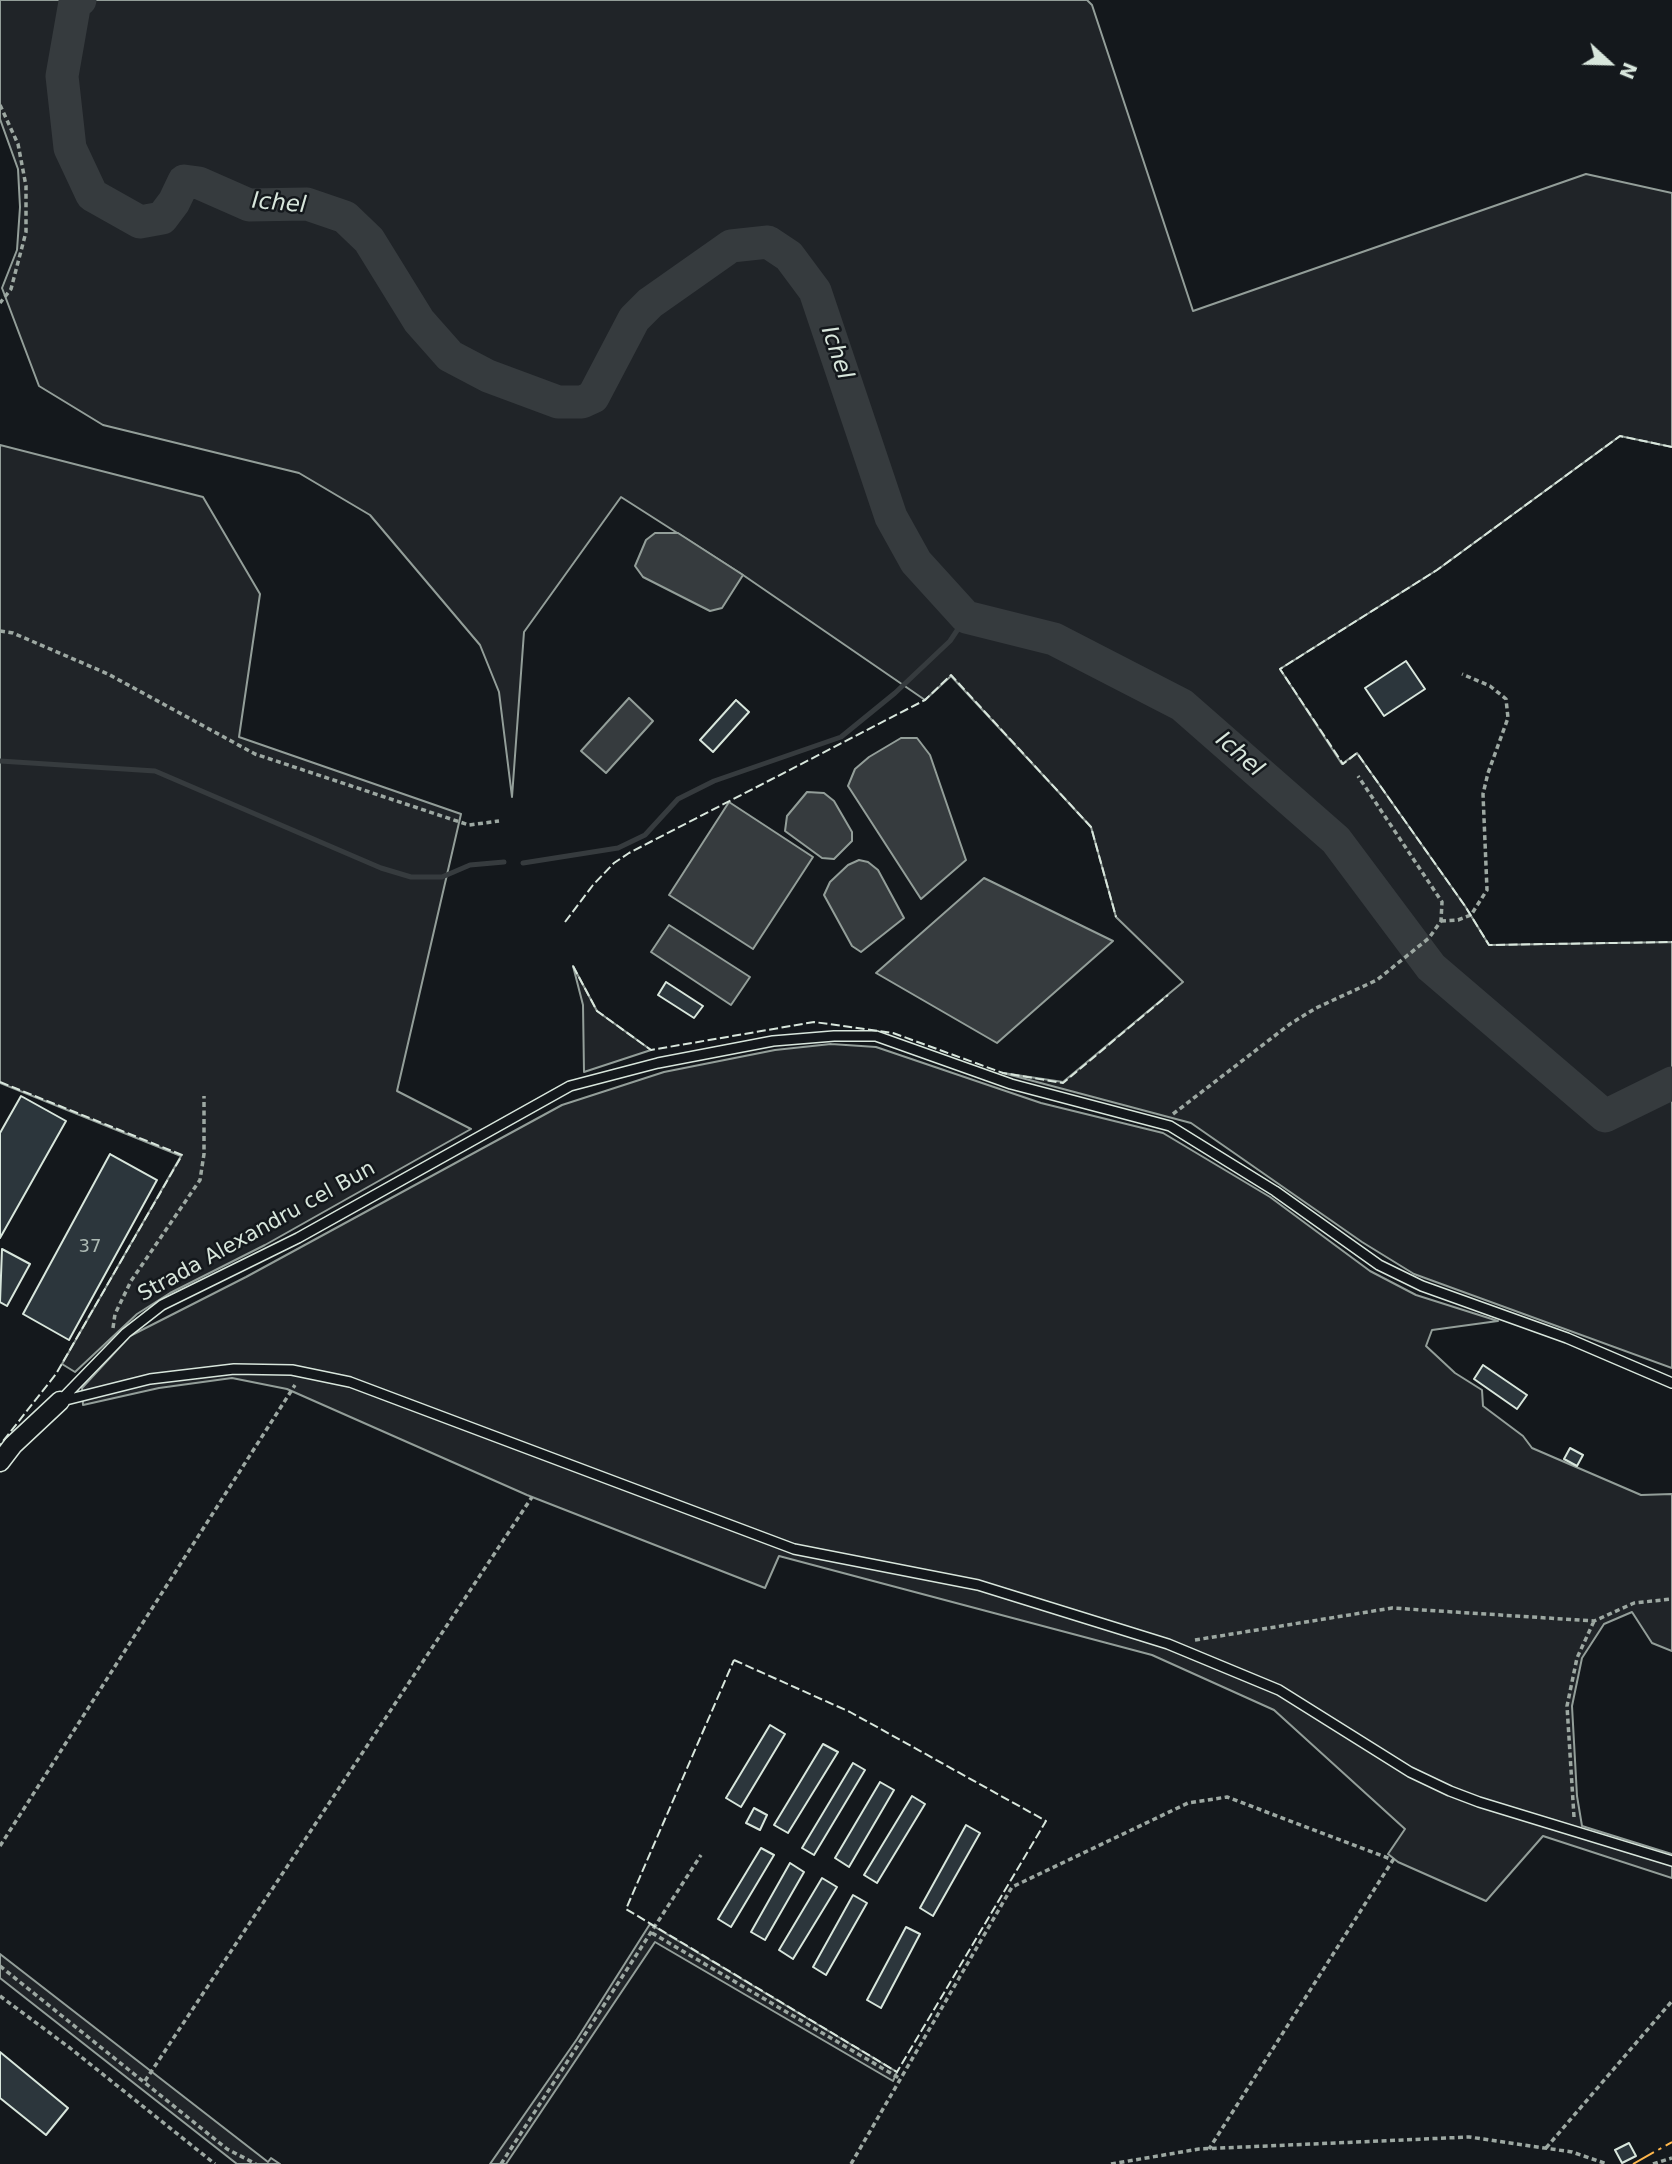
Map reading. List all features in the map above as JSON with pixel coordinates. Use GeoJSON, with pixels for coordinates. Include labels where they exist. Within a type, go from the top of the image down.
{"type":"FeatureCollection","features":[{"type":"Feature","properties":{"kind":"street","name":"Strada Alexandru cel Bun"},"geometry":{"type":"LineString","coordinates":[[0,1462],[13,1445],[60,1401]]}},
{"type":"Feature","properties":{"kind":"lane","name":"Strada Alexandru cel Bun"},"geometry":{"type":"LineString","coordinates":[[60,1401],[125,1333],[162,1305],[298,1238],[570,1086],[658,1063],[773,1041],[834,1036],[876,1036],[1011,1084],[1170,1126],[1276,1191],[1389,1270],[1422,1286],[1567,1338],[1672,1383]]}},
{"type":"Feature","properties":{"kind":"lane"},"geometry":{"type":"LineString","coordinates":[[60,1401],[149,1379],[222,1370],[292,1370],[350,1382],[794,1549],[978,1585],[1168,1644],[1279,1690],[1420,1777],[1479,1802],[1672,1861]]}},
{"type":"Feature","properties":{"kind":"path"},"geometry":{"type":"LineString","coordinates":[[0,105],[18,144],[26,186],[26,232],[11,289],[0,303]]}},
{"type":"Feature","properties":{"kind":"path"},"geometry":{"type":"LineString","coordinates":[[0,631],[13,633],[108,674],[255,754],[469,825],[499,821]]}},
{"type":"Feature","properties":{"kind":"path"},"geometry":{"type":"LineString","coordinates":[[1441,921],[1458,920],[1471,915],[1487,890],[1483,794],[1508,718],[1506,699],[1490,685],[1462,674]]}},
{"type":"Feature","properties":{"kind":"path"},"geometry":{"type":"LineString","coordinates":[[1160,1124],[1290,1024],[1316,1008],[1377,980],[1429,938],[1441,921],[1442,902],[1358,776]]}},
{"type":"Feature","properties":{"kind":"path"},"geometry":{"type":"LineString","coordinates":[[109,1350],[115,1314],[131,1281],[200,1181],[204,1154],[204,1096]]}},
{"type":"Feature","properties":{"kind":"path"},"geometry":{"type":"LineString","coordinates":[[0,1846],[303,1372]]}},
{"type":"Feature","properties":{"kind":"path"},"geometry":{"type":"LineString","coordinates":[[145,2081],[532,1497]]}},
{"type":"Feature","properties":{"kind":"path"},"geometry":{"type":"LineString","coordinates":[[1168,1644],[1392,1608],[1594,1621],[1634,1603],[1672,1600]]}},
{"type":"Feature","properties":{"kind":"path"},"geometry":{"type":"LineString","coordinates":[[1576,1831],[1567,1706],[1577,1658],[1594,1621]]}},
{"type":"Feature","properties":{"kind":"path"},"geometry":{"type":"LineString","coordinates":[[851,2164],[1012,1887],[1188,1803],[1227,1797],[1393,1860],[1209,2149]]}},
{"type":"Feature","properties":{"kind":"path"},"geometry":{"type":"LineString","coordinates":[[501,2164],[701,1856]]}},
{"type":"Feature","properties":{"kind":"path"},"geometry":{"type":"LineString","coordinates":[[652,1933],[899,2078]]}},
{"type":"Feature","properties":{"kind":"path"},"geometry":{"type":"LineString","coordinates":[[0,1966],[228,2148],[256,2164]]}},
{"type":"Feature","properties":{"kind":"path"},"geometry":{"type":"LineString","coordinates":[[0,1996],[70,2048],[215,2164]]}},
{"type":"Feature","properties":{"kind":"path"},"geometry":{"type":"LineString","coordinates":[[1546,2148],[1672,2001]]}},
{"type":"Feature","properties":{"kind":"path"},"geometry":{"type":"LineString","coordinates":[[1111,2164],[1209,2149],[1469,2137],[1572,2152],[1607,2164]]}},
{"type":"Feature","properties":{"kind":"path"},"geometry":{"type":"LineString","coordinates":[[1653,2164],[1672,2158]]}},
{"type":"Feature","properties":{"kind":"shaded area"},"geometry":{"type":"Polygon","coordinates":[[[0,0],[1087,0],[1092,5],[1193,311],[1586,174],[1672,193],[1672,447],[1620,436],[1437,570],[1280,669],[1342,764],[1357,753],[1465,906],[1489,945],[1672,942],[1672,1368],[1414,1274],[1362,1242],[1191,1123],[1003,1073],[1063,1082],[1183,982],[1116,917],[1091,827],[951,676],[925,700],[743,575],[621,497],[524,632],[512,797],[499,692],[480,645],[370,515],[299,473],[103,425],[39,386],[2,288],[17,250],[20,207],[18,169],[0,119],[0,0]]]}},
{"type":"Feature","properties":{"kind":"shaded area"},"geometry":{"type":"Polygon","coordinates":[[[0,445],[203,497],[260,594],[239,737],[461,814],[397,1091],[471,1129],[265,1245],[170,1293],[137,1314],[75,1372],[62,1364],[181,1156],[0,1083],[0,445]]]}},
{"type":"Feature","properties":{"kind":"shaded area"},"geometry":{"type":"Polygon","coordinates":[[[655,533],[678,533],[743,575],[722,608],[710,611],[643,577],[635,566],[646,540],[655,533]]]}},
{"type":"Feature","properties":{"kind":"shaded area"},"geometry":{"type":"Polygon","coordinates":[[[629,698],[653,721],[606,773],[581,751],[629,698]]]}},
{"type":"Feature","properties":{"kind":"shaded area"},"geometry":{"type":"Polygon","coordinates":[[[901,738],[917,738],[930,755],[966,860],[921,899],[848,786],[855,769],[869,757],[901,738]]]}},
{"type":"Feature","properties":{"kind":"shaded area"},"geometry":{"type":"Polygon","coordinates":[[[807,792],[824,793],[834,801],[852,832],[852,841],[834,859],[822,858],[785,831],[787,816],[807,792]]]}},
{"type":"Feature","properties":{"kind":"shaded area"},"geometry":{"type":"Polygon","coordinates":[[[729,802],[813,857],[753,949],[669,895],[729,802]]]}},
{"type":"Feature","properties":{"kind":"shaded area"},"geometry":{"type":"Polygon","coordinates":[[[859,860],[868,862],[878,870],[904,918],[861,952],[852,946],[824,895],[830,882],[848,865],[859,860]]]}},
{"type":"Feature","properties":{"kind":"shaded area"},"geometry":{"type":"Polygon","coordinates":[[[984,878],[1113,941],[997,1043],[876,973],[984,878]]]}},
{"type":"Feature","properties":{"kind":"shaded area"},"geometry":{"type":"Polygon","coordinates":[[[669,925],[750,977],[731,1005],[651,952],[669,925]]]}},
{"type":"Feature","properties":{"kind":"shaded area"},"geometry":{"type":"Polygon","coordinates":[[[573,966],[597,1011],[651,1050],[584,1072],[583,1005],[573,966]]]}},
{"type":"Feature","properties":{"kind":"shaded area"},"geometry":{"type":"Polygon","coordinates":[[[831,1044],[876,1047],[1041,1103],[1163,1133],[1270,1197],[1370,1271],[1416,1295],[1498,1321],[1432,1330],[1426,1346],[1455,1373],[1482,1390],[1483,1406],[1523,1436],[1532,1448],[1641,1495],[1672,1494],[1672,1651],[1652,1643],[1632,1612],[1604,1624],[1582,1658],[1572,1706],[1577,1796],[1582,1826],[1672,1854],[1672,1878],[1543,1836],[1486,1901],[1398,1862],[1388,1854],[1405,1829],[1274,1710],[1152,1655],[779,1556],[765,1588],[527,1495],[287,1389],[232,1378],[159,1388],[83,1405],[82,1388],[130,1336],[246,1277],[562,1105],[664,1072],[775,1050],[831,1044]]]}},
{"type":"Feature","properties":{"kind":"shaded area"},"geometry":{"type":"Polygon","coordinates":[[[650,1924],[897,2072],[893,2081],[655,1942],[506,2164],[490,2164],[577,2039],[650,1924]]]}},
{"type":"Feature","properties":{"kind":"shaded area"},"geometry":{"type":"Polygon","coordinates":[[[0,1954],[268,2162],[271,2158],[280,2164],[237,2164],[0,1978],[0,1954]]]}},
{"type":"Feature","properties":{"kind":"building"},"geometry":{"type":"Polygon","coordinates":[[[1406,661],[1425,689],[1384,716],[1365,688],[1406,661]]]}},
{"type":"Feature","properties":{"kind":"building"},"geometry":{"type":"Polygon","coordinates":[[[736,700],[749,712],[713,752],[700,740],[736,700]]]}},
{"type":"Feature","properties":{"kind":"building"},"geometry":{"type":"Polygon","coordinates":[[[666,982],[703,1006],[694,1018],[658,995],[666,982]]]}},
{"type":"Feature","properties":{"kind":"building"},"geometry":{"type":"Polygon","coordinates":[[[21,1096],[66,1121],[0,1238],[0,1133],[21,1096]]]}},
{"type":"Feature","properties":{"kind":"building"},"geometry":{"type":"Polygon","coordinates":[[[110,1154],[157,1180],[69,1340],[23,1314],[110,1154]]]}},
{"type":"Feature","properties":{"kind":"building"},"geometry":{"type":"Polygon","coordinates":[[[2,1249],[30,1264],[7,1306],[0,1302],[2,1249]]]}},
{"type":"Feature","properties":{"kind":"building"},"geometry":{"type":"Polygon","coordinates":[[[1483,1365],[1527,1395],[1517,1409],[1474,1379],[1483,1365]]]}},
{"type":"Feature","properties":{"kind":"building"},"geometry":{"type":"Polygon","coordinates":[[[1570,1448],[1583,1455],[1577,1466],[1564,1459],[1570,1448]]]}},
{"type":"Feature","properties":{"kind":"building"},"geometry":{"type":"Polygon","coordinates":[[[770,1725],[785,1734],[741,1807],[726,1798],[770,1725]]]}},
{"type":"Feature","properties":{"kind":"building"},"geometry":{"type":"Polygon","coordinates":[[[823,1744],[838,1752],[788,1833],[774,1825],[823,1744]]]}},
{"type":"Feature","properties":{"kind":"building"},"geometry":{"type":"Polygon","coordinates":[[[853,1763],[865,1770],[814,1855],[802,1848],[853,1763]]]}},
{"type":"Feature","properties":{"kind":"building"},"geometry":{"type":"Polygon","coordinates":[[[880,1782],[894,1790],[849,1867],[835,1858],[880,1782]]]}},
{"type":"Feature","properties":{"kind":"building"},"geometry":{"type":"Polygon","coordinates":[[[912,1796],[925,1804],[877,1883],[864,1875],[912,1796]]]}},
{"type":"Feature","properties":{"kind":"building"},"geometry":{"type":"Polygon","coordinates":[[[754,1808],[767,1815],[760,1830],[746,1823],[754,1808]]]}},
{"type":"Feature","properties":{"kind":"building"},"geometry":{"type":"Polygon","coordinates":[[[966,1825],[980,1833],[933,1916],[920,1908],[966,1825]]]}},
{"type":"Feature","properties":{"kind":"building"},"geometry":{"type":"Polygon","coordinates":[[[761,1848],[774,1855],[731,1927],[718,1919],[761,1848]]]}},
{"type":"Feature","properties":{"kind":"building"},"geometry":{"type":"Polygon","coordinates":[[[790,1863],[804,1872],[765,1940],[751,1932],[790,1863]]]}},
{"type":"Feature","properties":{"kind":"building"},"geometry":{"type":"Polygon","coordinates":[[[822,1878],[837,1887],[793,1959],[779,1950],[822,1878]]]}},
{"type":"Feature","properties":{"kind":"building"},"geometry":{"type":"Polygon","coordinates":[[[853,1895],[867,1903],[826,1975],[813,1967],[853,1895]]]}},
{"type":"Feature","properties":{"kind":"building"},"geometry":{"type":"Polygon","coordinates":[[[906,1927],[920,1934],[881,2008],[867,2000],[906,1927]]]}},
{"type":"Feature","properties":{"kind":"building"},"geometry":{"type":"Polygon","coordinates":[[[0,2052],[68,2108],[46,2135],[0,2098],[0,2052]]]}},
{"type":"Feature","properties":{"kind":"building"},"geometry":{"type":"Polygon","coordinates":[[[1629,2143],[1636,2156],[1622,2163],[1615,2150],[1629,2143]]]}},
{"type":"Feature","properties":{"kind":"waterway","name":"Ichel"},"geometry":{"type":"LineString","coordinates":[[80,0],[75,2],[62,76],[70,148],[92,195],[140,222],[162,218],[174,202],[184,181],[199,183],[249,205],[307,204],[345,217],[369,240],[419,321],[450,356],[488,376],[558,402],[582,402],[593,397],[634,319],[650,303],[731,246],[768,242],[789,256],[815,291],[891,517],[916,562],[966,617],[1054,639],[1182,705],[1336,840],[1431,967],[1605,1116],[1672,1083]]}},
{"type":"Feature","properties":{"kind":"waterway"},"geometry":{"type":"LineString","coordinates":[[523,863],[618,848],[645,835],[678,799],[714,781],[841,737],[895,693],[950,641],[966,617]]}},
{"type":"Feature","properties":{"kind":"waterway"},"geometry":{"type":"LineString","coordinates":[[0,761],[155,771],[381,868],[411,877],[442,877],[470,865],[504,862]]}},
{"type":"Feature","properties":{"kind":"fence"},"geometry":{"type":"LineString","coordinates":[[1672,447],[1620,436],[1437,570],[1280,669],[1343,764],[1357,753],[1465,906],[1489,945],[1672,942]]}},
{"type":"Feature","properties":{"kind":"fence"},"geometry":{"type":"LineString","coordinates":[[565,922],[593,885],[614,863],[629,853],[925,700],[951,675],[1091,827],[1116,917]]}},
{"type":"Feature","properties":{"kind":"fence"},"geometry":{"type":"LineString","coordinates":[[573,966],[597,1011],[651,1050],[814,1022],[893,1033],[1003,1073],[1063,1083],[1168,995]]}},
{"type":"Feature","properties":{"kind":"fence"},"geometry":{"type":"LineString","coordinates":[[0,1082],[182,1155],[56,1374],[0,1445]]}},
{"type":"Feature","properties":{"kind":"fence"},"geometry":{"type":"LineString","coordinates":[[734,1660],[850,1712],[1046,1821],[897,2072],[626,1909],[734,1660]]}},
{"type":"Feature","properties":{"kind":"power"},"geometry":{"type":"LineString","coordinates":[[1633,2164],[1672,2142]]}}]}
